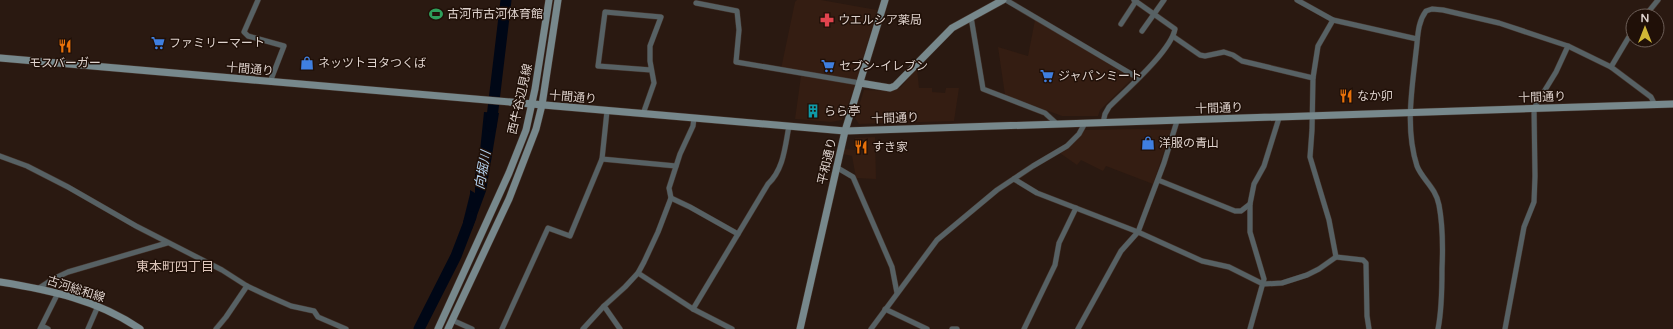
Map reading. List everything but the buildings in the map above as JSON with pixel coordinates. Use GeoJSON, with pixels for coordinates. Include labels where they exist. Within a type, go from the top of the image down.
{"type":"FeatureCollection","features":[{"type":"Feature","properties":{"kind":"street"},"geometry":{"type":"LineString","coordinates":[[258,0],[244,32],[248,36],[284,46],[270,82]]}},
{"type":"Feature","properties":{"kind":"street","name":"西牛谷辺見線"},"geometry":{"type":"LineString","coordinates":[[438,329],[509,173],[526,130],[532,104],[549,0]]}},
{"type":"Feature","properties":{"kind":"street","name":"西牛谷辺見線"},"geometry":{"type":"LineString","coordinates":[[448,329],[509,199],[526,156],[542,105],[558,0]]}},
{"type":"Feature","properties":{"kind":"street","name":"平和通り"},"geometry":{"type":"LineString","coordinates":[[800,329],[845,131],[885,0]]}},
{"type":"Feature","properties":{"kind":"street"},"geometry":{"type":"LineString","coordinates":[[696,3],[737,11],[739,30],[736,62],[890,88],[895,86],[952,28],[1003,0]]}},
{"type":"Feature","properties":{"kind":"street"},"geometry":{"type":"LineString","coordinates":[[1006,0],[1138,78]]}},
{"type":"Feature","properties":{"kind":"street"},"geometry":{"type":"LineString","coordinates":[[1142,31],[1164,0]]}},
{"type":"Feature","properties":{"kind":"street"},"geometry":{"type":"LineString","coordinates":[[1297,0],[1333,20],[1417,39]]}},
{"type":"Feature","properties":{"kind":"street"},"geometry":{"type":"LineString","coordinates":[[1652,8],[1658,0]]}},
{"type":"Feature","properties":{"kind":"street"},"geometry":{"type":"LineString","coordinates":[[1103,122],[1105,114],[1109,108],[1150,67],[1174,37],[1176,30],[1135,1],[1121,24]]}},
{"type":"Feature","properties":{"kind":"street"},"geometry":{"type":"LineString","coordinates":[[1438,329],[1442,313],[1443,234],[1439,203],[1436,193],[1418,168],[1412,147],[1410,113],[1417,39],[1422,17],[1426,11],[1432,9],[1500,23],[1568,46],[1611,67],[1651,97],[1655,105]]}},
{"type":"Feature","properties":{"kind":"street"},"geometry":{"type":"LineString","coordinates":[[643,114],[654,83],[651,70],[650,46],[661,17],[605,12],[598,66],[651,70]]}},
{"type":"Feature","properties":{"kind":"street"},"geometry":{"type":"LineString","coordinates":[[971,17],[983,89],[1045,112],[1056,124]]}},
{"type":"Feature","properties":{"kind":"street"},"geometry":{"type":"LineString","coordinates":[[1333,20],[1318,46],[1313,78],[1310,157],[1329,220],[1336,257]]}},
{"type":"Feature","properties":{"kind":"street"},"geometry":{"type":"LineString","coordinates":[[1174,37],[1200,55],[1205,56],[1224,52],[1242,61],[1313,78]]}},
{"type":"Feature","properties":{"kind":"street"},"geometry":{"type":"LineString","coordinates":[[1611,67],[1625,43]]}},
{"type":"Feature","properties":{"kind":"street"},"geometry":{"type":"LineString","coordinates":[[1505,329],[1524,227],[1534,202],[1534,108],[1556,72],[1568,46]]}},
{"type":"Feature","properties":{"kind":"street","name":"十間通り"},"geometry":{"type":"LineString","coordinates":[[0,58],[845,131],[1673,104]]}},
{"type":"Feature","properties":{"kind":"street"},"geometry":{"type":"LineString","coordinates":[[502,329],[548,228],[570,236],[602,159],[607,111]]}},
{"type":"Feature","properties":{"kind":"street"},"geometry":{"type":"LineString","coordinates":[[582,329],[604,306],[625,288],[638,273],[648,254],[671,198],[669,188],[676,166],[693,126],[694,118]]}},
{"type":"Feature","properties":{"kind":"street"},"geometry":{"type":"LineString","coordinates":[[1251,329],[1264,279],[1250,232],[1250,204],[1254,184],[1264,166],[1279,118]]}},
{"type":"Feature","properties":{"kind":"street"},"geometry":{"type":"LineString","coordinates":[[1078,329],[1121,251],[1138,232],[1158,180],[1177,121]]}},
{"type":"Feature","properties":{"kind":"street"},"geometry":{"type":"LineString","coordinates":[[871,329],[937,240],[997,190],[1067,146],[1079,134],[1085,123]]}},
{"type":"Feature","properties":{"kind":"street"},"geometry":{"type":"LineString","coordinates":[[693,309],[768,184],[775,178],[779,171],[789,126]]}},
{"type":"Feature","properties":{"kind":"street"},"geometry":{"type":"LineString","coordinates":[[0,156],[27,166],[68,187],[167,243],[222,270],[247,286],[282,303],[314,310],[318,317],[346,329]]}},
{"type":"Feature","properties":{"kind":"street"},"geometry":{"type":"LineString","coordinates":[[602,159],[676,166]]}},
{"type":"Feature","properties":{"kind":"street"},"geometry":{"type":"LineString","coordinates":[[836,167],[853,177],[892,267],[897,293]]}},
{"type":"Feature","properties":{"kind":"street"},"geometry":{"type":"LineString","coordinates":[[1014,178],[1037,193],[1138,232],[1202,261],[1229,267],[1263,284],[1282,283],[1307,275],[1319,269],[1336,257],[1363,260],[1366,263],[1367,316],[1369,329]]}},
{"type":"Feature","properties":{"kind":"street"},"geometry":{"type":"LineString","coordinates":[[1158,180],[1235,211],[1241,211],[1250,204]]}},
{"type":"Feature","properties":{"kind":"street"},"geometry":{"type":"LineString","coordinates":[[671,198],[738,234]]}},
{"type":"Feature","properties":{"kind":"street"},"geometry":{"type":"LineString","coordinates":[[1024,329],[1055,265],[1059,243],[1076,208]]}},
{"type":"Feature","properties":{"kind":"street"},"geometry":{"type":"LineString","coordinates":[[39,288],[68,272],[167,243]]}},
{"type":"Feature","properties":{"kind":"street"},"geometry":{"type":"LineString","coordinates":[[638,273],[693,309],[732,329]]}},
{"type":"Feature","properties":{"kind":"street","name":"古河総和線"},"geometry":{"type":"LineString","coordinates":[[0,282],[39,288],[98,306],[112,312],[140,329]]}},
{"type":"Feature","properties":{"kind":"street"},"geometry":{"type":"LineString","coordinates":[[216,329],[247,286]]}},
{"type":"Feature","properties":{"kind":"street"},"geometry":{"type":"LineString","coordinates":[[48,329],[41,328],[58,293]]}},
{"type":"Feature","properties":{"kind":"street"},"geometry":{"type":"LineString","coordinates":[[88,329],[98,306]]}},
{"type":"Feature","properties":{"kind":"street"},"geometry":{"type":"LineString","coordinates":[[604,306],[620,329]]}},
{"type":"Feature","properties":{"kind":"street"},"geometry":{"type":"LineString","coordinates":[[885,310],[927,329]]}},
{"type":"Feature","properties":{"kind":"street"},"geometry":{"type":"LineString","coordinates":[[452,320],[472,329]]}},
{"type":"Feature","properties":{"kind":"street"},"geometry":{"type":"LineString","coordinates":[[952,329],[957,329]]}},
{"type":"Feature","properties":{"kind":"shaded area"},"geometry":{"type":"Polygon","coordinates":[[[797,0],[821,0],[877,10],[857,79],[854,80],[781,69],[795,2],[797,0]]]}},
{"type":"Feature","properties":{"kind":"shaded area"},"geometry":{"type":"Polygon","coordinates":[[[1035,20],[1133,78],[1100,110],[1098,116],[1062,116],[1005,95],[998,47],[1028,56],[1035,20]]]}},
{"type":"Feature","properties":{"kind":"shaded area"},"geometry":{"type":"Polygon","coordinates":[[[917,68],[919,88],[932,88],[932,92],[945,93],[946,88],[959,88],[954,121],[859,124],[855,118],[864,90],[890,91],[901,87],[917,68]]]}},
{"type":"Feature","properties":{"kind":"shaded area"},"geometry":{"type":"Polygon","coordinates":[[[801,76],[853,83],[855,86],[842,120],[831,122],[795,119],[801,76]]]}},
{"type":"Feature","properties":{"kind":"shaded area"},"geometry":{"type":"Polygon","coordinates":[[[1084,130],[1171,130],[1153,184],[1106,166],[1103,171],[1081,160],[1077,165],[1060,153],[1074,143],[1084,130]]]}},
{"type":"Feature","properties":{"kind":"shaded area"},"geometry":{"type":"Polygon","coordinates":[[[875,137],[876,179],[856,178],[852,156],[843,154],[844,149],[855,150],[855,138],[875,137]]]}},
{"type":"Feature","properties":{"kind":"water"},"geometry":{"type":"Polygon","coordinates":[[[484,112],[499,113],[486,191],[472,229],[466,230],[463,222],[470,190],[475,193],[475,175],[479,161],[484,112]]]}},
{"type":"Feature","properties":{"kind":"waterway","name":"向堀川"},"geometry":{"type":"LineString","coordinates":[[491,126],[506,0]]}},
{"type":"Feature","properties":{"kind":"waterway","name":"向堀川"},"geometry":{"type":"LineString","coordinates":[[419,329],[456,256],[471,217]]}},
{"type":"Feature","properties":{"kind":"place","name":"古河市古河体育館"},"geometry":{"type":"Point","coordinates":[436,14]}},
{"type":"Feature","properties":{"kind":"place","name":"ウエルシア薬局"},"geometry":{"type":"Point","coordinates":[827,20]}},
{"type":"Feature","properties":{"kind":"place","name":"ファミリーマート"},"geometry":{"type":"Point","coordinates":[158,43]}},
{"type":"Feature","properties":{"kind":"place","name":"モスバーガー"},"geometry":{"type":"Point","coordinates":[65,46]}},
{"type":"Feature","properties":{"kind":"place","name":"ネッツトヨタつくば"},"geometry":{"type":"Point","coordinates":[307,63]}},
{"type":"Feature","properties":{"kind":"place","name":"セブン-イレブン"},"geometry":{"type":"Point","coordinates":[828,66]}},
{"type":"Feature","properties":{"kind":"place","name":"ジャパンミート"},"geometry":{"type":"Point","coordinates":[1047,76]}},
{"type":"Feature","properties":{"kind":"place","name":"なか卯"},"geometry":{"type":"Point","coordinates":[1346,96]}},
{"type":"Feature","properties":{"kind":"place","name":"らら亭"},"geometry":{"type":"Point","coordinates":[813,111]}},
{"type":"Feature","properties":{"kind":"place","name":"洋服の青山"},"geometry":{"type":"Point","coordinates":[1148,143]}},
{"type":"Feature","properties":{"kind":"place","name":"すき家"},"geometry":{"type":"Point","coordinates":[861,147]}},
{"type":"Feature","properties":{"kind":"district","name":"東本町四丁目"},"geometry":{"type":"Point","coordinates":[175,266]}}]}
